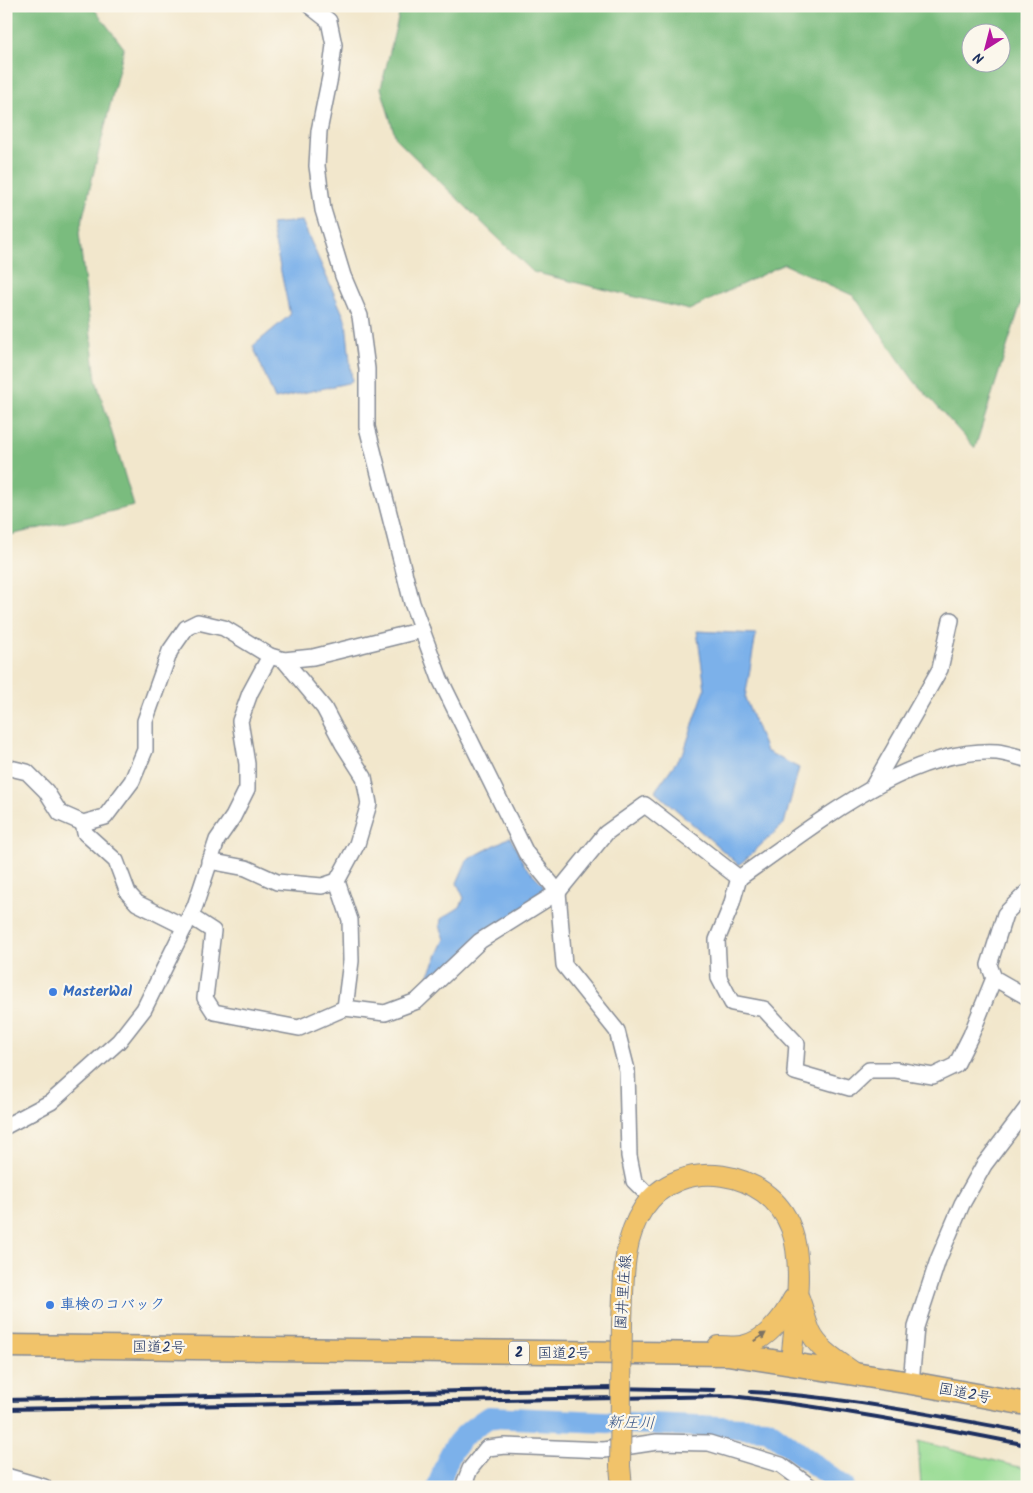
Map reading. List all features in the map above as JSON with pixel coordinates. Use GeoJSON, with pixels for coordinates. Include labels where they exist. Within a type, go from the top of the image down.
{"type":"FeatureCollection","features":[{"type":"Feature","properties":{"kind":"highway","name":"国道2号"},"geometry":{"type":"LineString","coordinates":[[6,1346],[728,1354],[912,1383],[1027,1404]]}},
{"type":"Feature","properties":{"kind":"main road","name":"園井里庄線"},"geometry":{"type":"LineString","coordinates":[[622,1487],[620,1466],[622,1322],[626,1250],[634,1225],[651,1198],[671,1184],[686,1177],[705,1175],[726,1176],[746,1181],[764,1191],[782,1210],[791,1228],[797,1258],[791,1363]]}},
{"type":"Feature","properties":{"kind":"main road"},"geometry":{"type":"LineString","coordinates":[[628,1353],[654,1344],[742,1346],[752,1342],[778,1324],[796,1291]]}},
{"type":"Feature","properties":{"kind":"main road"},"geometry":{"type":"LineString","coordinates":[[796,1291],[810,1332],[817,1342],[856,1374]]}},
{"type":"Feature","properties":{"kind":"street"},"geometry":{"type":"LineString","coordinates":[[310,6],[328,21],[334,45],[330,77],[319,131],[317,166],[323,210],[344,276],[360,316],[367,369],[367,427],[412,603],[440,679],[526,854],[558,892],[564,965],[616,1031],[628,1070],[629,1156],[634,1181],[651,1198]]}},
{"type":"Feature","properties":{"kind":"street"},"geometry":{"type":"LineString","coordinates":[[872,788],[940,669],[952,620]]}},
{"type":"Feature","properties":{"kind":"street"},"geometry":{"type":"LineString","coordinates":[[6,767],[27,772],[46,791],[60,813],[83,823],[105,817],[132,781],[144,750],[145,721],[170,651],[186,628],[198,622],[224,628],[277,658],[324,708],[343,744],[364,777],[369,804],[357,844],[337,881],[322,886],[278,882],[246,868],[209,860]]}},
{"type":"Feature","properties":{"kind":"street"},"geometry":{"type":"LineString","coordinates":[[277,658],[313,657],[422,630]]}},
{"type":"Feature","properties":{"kind":"street"},"geometry":{"type":"LineString","coordinates":[[6,1126],[51,1102],[120,1041],[144,1009],[187,922],[217,840],[233,817],[247,789],[247,764],[240,721],[250,693],[277,658]]}},
{"type":"Feature","properties":{"kind":"street"},"geometry":{"type":"LineString","coordinates":[[994,978],[971,1035],[956,1065],[933,1076],[896,1070],[869,1070],[850,1088],[795,1072],[798,1044],[764,1009],[732,1003],[719,978],[717,940],[731,906],[739,878],[823,817],[872,788],[928,764],[954,756],[997,752],[1027,759]]}},
{"type":"Feature","properties":{"kind":"street"},"geometry":{"type":"LineString","coordinates":[[83,823],[85,832],[116,861],[128,892],[136,903],[213,931],[205,998],[214,1012],[299,1028],[344,1008],[385,1013],[417,1001],[480,941],[558,892],[606,833],[645,805],[739,878]]}},
{"type":"Feature","properties":{"kind":"street"},"geometry":{"type":"LineString","coordinates":[[337,881],[350,920],[351,961],[344,1008]]}},
{"type":"Feature","properties":{"kind":"street"},"geometry":{"type":"LineString","coordinates":[[1027,892],[1005,914],[989,965],[994,978],[1027,997]]}},
{"type":"Feature","properties":{"kind":"street"},"geometry":{"type":"LineString","coordinates":[[912,1383],[916,1327],[938,1260],[962,1204],[984,1165],[1027,1108]]}},
{"type":"Feature","properties":{"kind":"street"},"geometry":{"type":"LineString","coordinates":[[463,1487],[470,1468],[487,1448],[505,1446],[604,1450],[656,1442],[709,1442],[781,1465],[811,1487]]}},
{"type":"Feature","properties":{"kind":"street"},"geometry":{"type":"LineString","coordinates":[[6,1476],[44,1487]]}},
{"type":"Feature","properties":{"kind":"green space"},"geometry":{"type":"Polygon","coordinates":[[[6,6],[92,6],[124,48],[79,233],[96,380],[134,506],[6,536],[6,6]]]}},
{"type":"Feature","properties":{"kind":"green space"},"geometry":{"type":"Polygon","coordinates":[[[401,6],[1027,6],[1027,284],[975,448],[914,381],[854,296],[784,264],[689,310],[533,272],[396,139],[381,88],[401,6]]]}},
{"type":"Feature","properties":{"kind":"green space"},"geometry":{"type":"Polygon","coordinates":[[[918,1441],[1027,1469],[1027,1487],[921,1487],[918,1441]]]}},
{"type":"Feature","properties":{"kind":"water"},"geometry":{"type":"Polygon","coordinates":[[[302,221],[346,321],[352,382],[275,399],[253,346],[290,315],[271,224],[302,221]]]}},
{"type":"Feature","properties":{"kind":"water"},"geometry":{"type":"Polygon","coordinates":[[[697,631],[756,634],[745,698],[766,751],[799,768],[784,824],[739,865],[655,791],[684,751],[705,689],[697,631]]]}},
{"type":"Feature","properties":{"kind":"water"},"geometry":{"type":"Polygon","coordinates":[[[510,837],[525,866],[542,883],[545,893],[425,983],[445,939],[440,926],[441,919],[460,907],[464,898],[457,883],[467,860],[510,837]]]}},
{"type":"Feature","properties":{"kind":"waterway","name":"新圧川"},"geometry":{"type":"LineString","coordinates":[[438,1487],[446,1463],[455,1446],[468,1432],[489,1417],[767,1429],[844,1487]]}},
{"type":"Feature","properties":{"kind":"railway"},"geometry":{"type":"LineString","coordinates":[[6,1400],[613,1388],[714,1390]]}},
{"type":"Feature","properties":{"kind":"railway"},"geometry":{"type":"LineString","coordinates":[[751,1392],[855,1402],[1027,1432]]}},
{"type":"Feature","properties":{"kind":"railway"},"geometry":{"type":"LineString","coordinates":[[6,1409],[731,1396],[806,1405],[879,1417],[1027,1445]]}},
{"type":"Feature","properties":{"kind":"place","name":"MasterWal"},"geometry":{"type":"Point","coordinates":[53,992]}},
{"type":"Feature","properties":{"kind":"place","name":"車検のコバック"},"geometry":{"type":"Point","coordinates":[50,1305]}}]}
